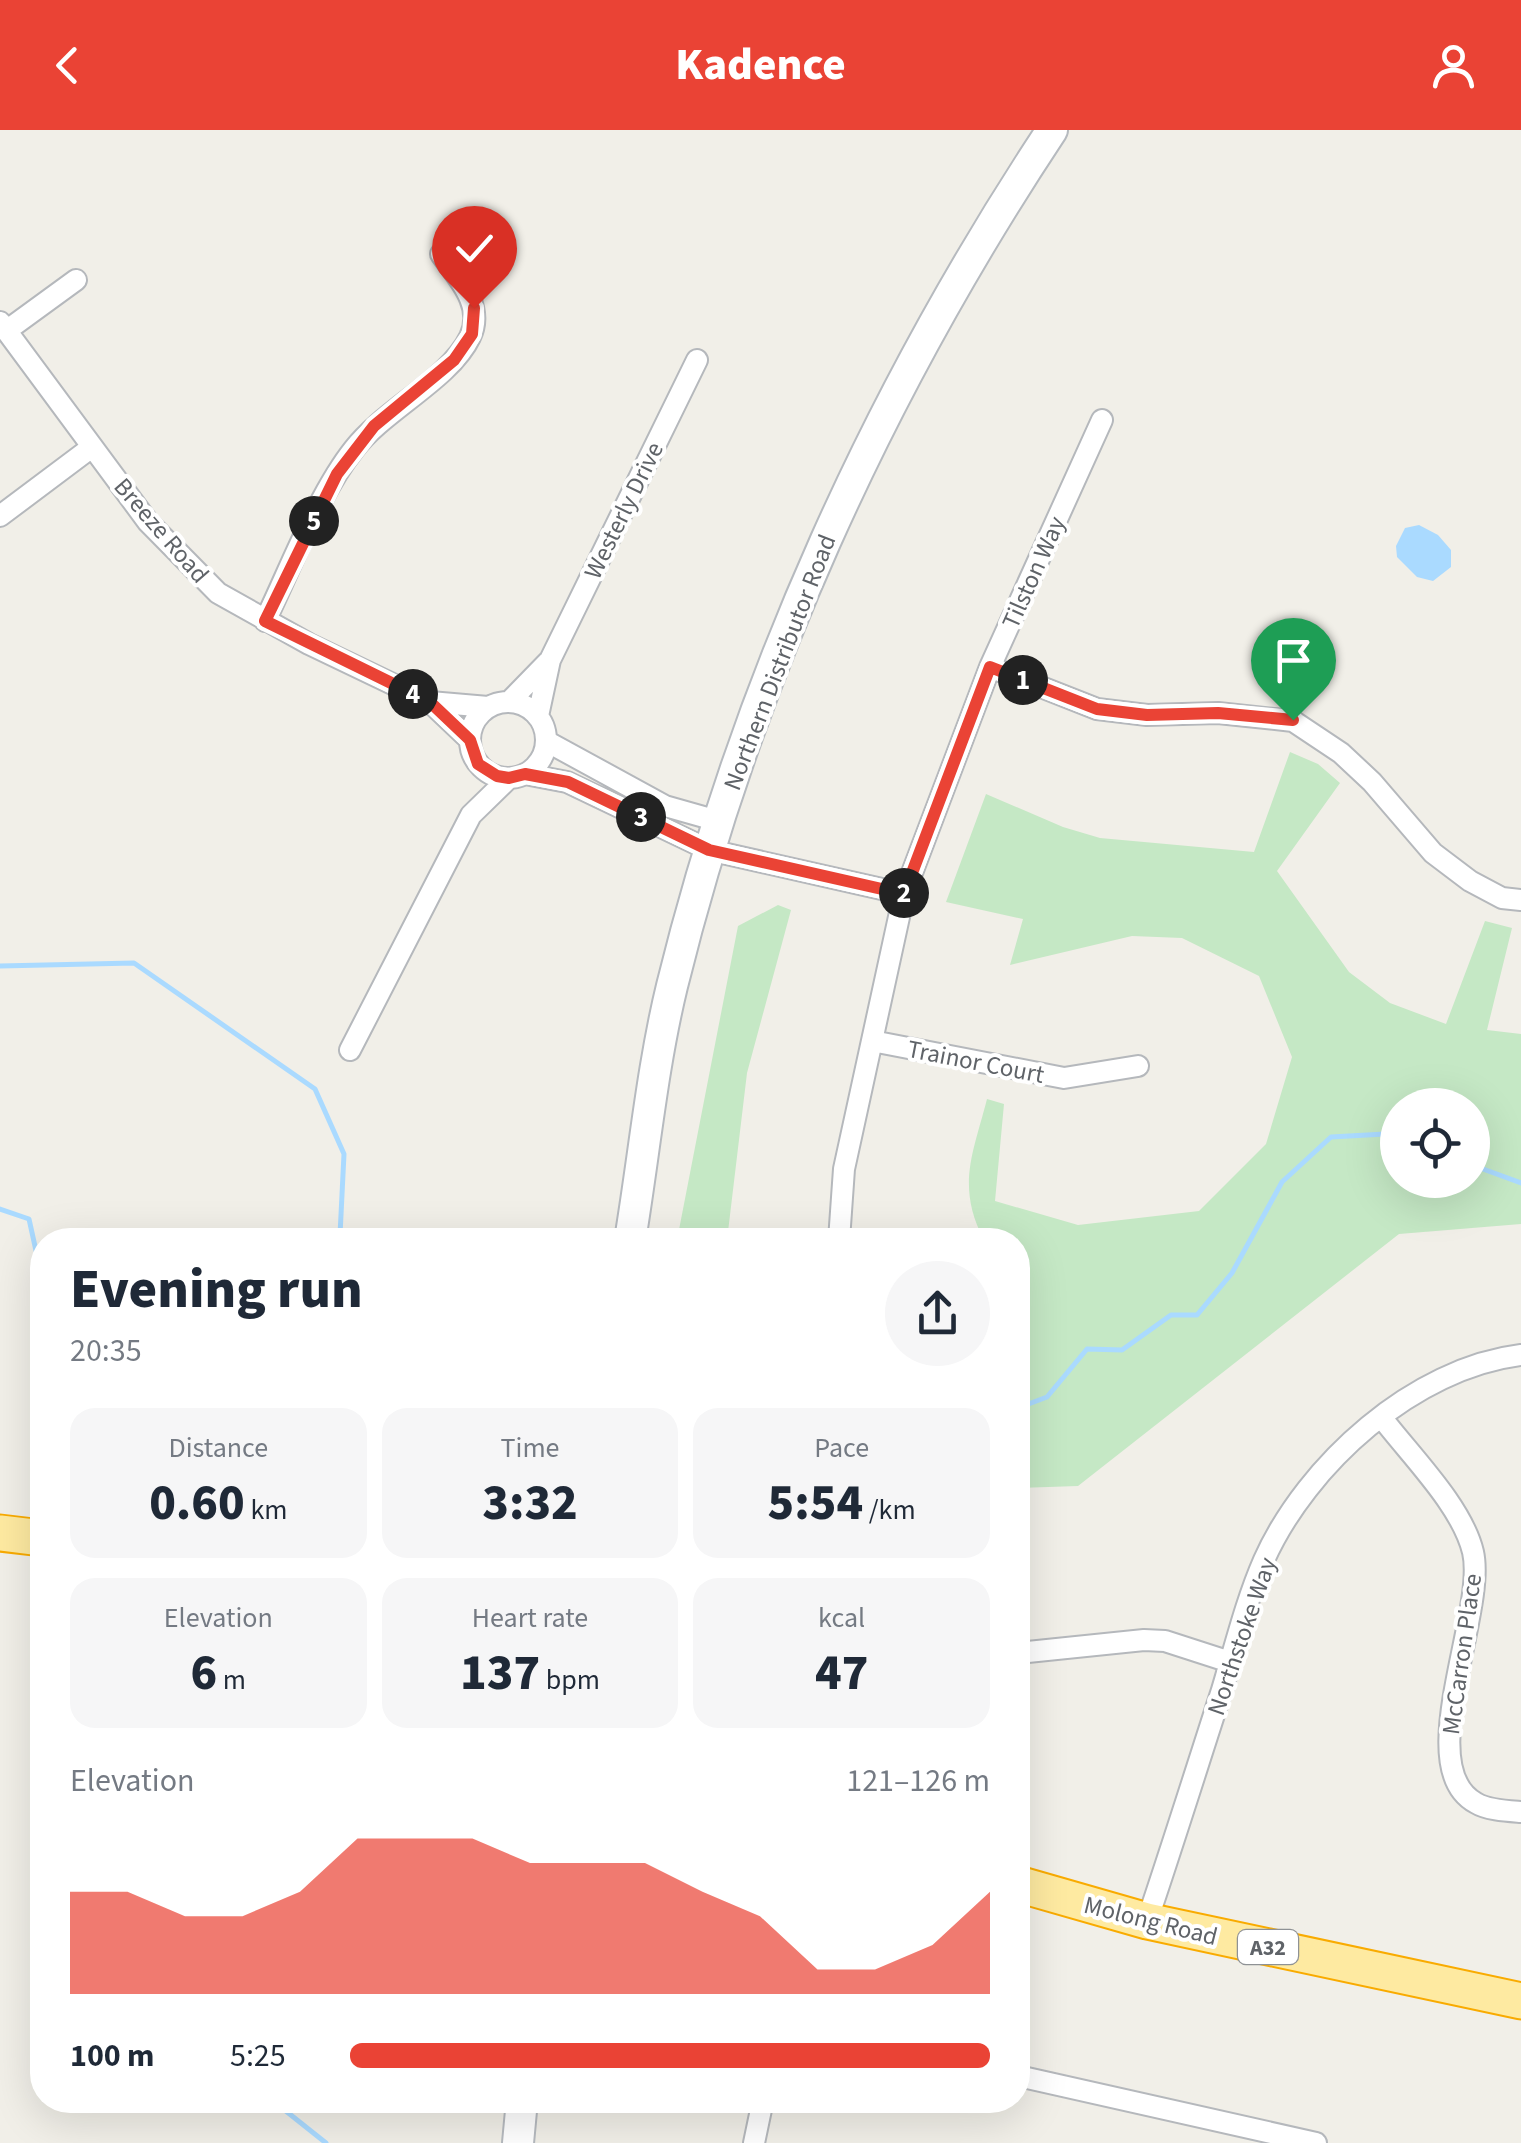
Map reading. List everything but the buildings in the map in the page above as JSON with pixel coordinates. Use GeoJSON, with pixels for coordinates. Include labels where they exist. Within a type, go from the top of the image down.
{"type":"FeatureCollection","features":[{"type":"Feature","properties":{"kind":"highway"},"geometry":{"type":"LineString","coordinates":[[0,1533],[30,1537]]}},
{"type":"Feature","properties":{"kind":"highway","name":"Molong Road"},"geometry":{"type":"LineString","coordinates":[[1030,1887],[1147,1921],[1521,2001]]}},
{"type":"Feature","properties":{"kind":"main road","name":"Northern Distributor Road"},"geometry":{"type":"LineString","coordinates":[[632,1228],[671,990],[714,836],[788,633],[858,472],[929,330],[1052,130]]}},
{"type":"Feature","properties":{"kind":"main road"},"geometry":{"type":"LineString","coordinates":[[518,2143],[521,2113]]}},
{"type":"Feature","properties":{"kind":"street"},"geometry":{"type":"LineString","coordinates":[[265,621],[337,474],[354,449],[374,426],[454,360],[472,334],[474,308],[468,292],[441,254]]}},
{"type":"Feature","properties":{"kind":"street"},"geometry":{"type":"LineString","coordinates":[[3,326],[76,280]]}},
{"type":"Feature","properties":{"kind":"street","name":"Breeze Road"},"geometry":{"type":"LineString","coordinates":[[3,326],[148,522],[218,593],[265,621],[430,702],[470,740]]}},
{"type":"Feature","properties":{"kind":"street","name":"Westerly Drive"},"geometry":{"type":"LineString","coordinates":[[538,716],[550,660],[697,360]]}},
{"type":"Feature","properties":{"kind":"street","name":"Tilston Way"},"geometry":{"type":"LineString","coordinates":[[842,1228],[844,1170],[904,894],[990,667],[1102,420]]}},
{"type":"Feature","properties":{"kind":"street"},"geometry":{"type":"LineString","coordinates":[[0,516],[92,447]]}},
{"type":"Feature","properties":{"kind":"street","name":"Westerly Drive"},"geometry":{"type":"LineString","coordinates":[[509,702],[550,660]]}},
{"type":"Feature","properties":{"kind":"street"},"geometry":{"type":"LineString","coordinates":[[990,667],[1097,709],[1147,715],[1218,713],[1293,720],[1341,753],[1372,782],[1433,853],[1470,881],[1502,898],[1521,900]]}},
{"type":"Feature","properties":{"kind":"street","name":"Breeze Road"},"geometry":{"type":"LineString","coordinates":[[430,702],[488,707]]}},
{"type":"Feature","properties":{"kind":"street"},"geometry":{"type":"LineString","coordinates":[[350,1050],[471,815],[478,764],[470,740],[475,721],[488,707],[509,702],[525,706],[538,716],[546,741],[536,766],[517,776],[471,815]]}},
{"type":"Feature","properties":{"kind":"street"},"geometry":{"type":"LineString","coordinates":[[546,741],[714,836]]}},
{"type":"Feature","properties":{"kind":"street"},"geometry":{"type":"LineString","coordinates":[[478,764],[497,776],[568,782],[714,836],[904,894]]}},
{"type":"Feature","properties":{"kind":"street","name":"Trainor Court"},"geometry":{"type":"LineString","coordinates":[[872,1041],[1064,1078],[1138,1066]]}},
{"type":"Feature","properties":{"kind":"street","name":"Northstoke Way"},"geometry":{"type":"LineString","coordinates":[[1147,1921],[1264,1561],[1310,1484],[1344,1448],[1419,1389],[1504,1357],[1521,1356]]}},
{"type":"Feature","properties":{"kind":"street","name":"McCarron Place"},"geometry":{"type":"LineString","coordinates":[[1382,1418],[1460,1520],[1474,1554],[1472,1598],[1448,1756],[1459,1788],[1476,1804],[1521,1812]]}},
{"type":"Feature","properties":{"kind":"street"},"geometry":{"type":"LineString","coordinates":[[1030,1652],[1166,1641],[1230,1662]]}},
{"type":"Feature","properties":{"kind":"street"},"geometry":{"type":"LineString","coordinates":[[1030,2079],[1316,2143]]}},
{"type":"Feature","properties":{"kind":"street"},"geometry":{"type":"LineString","coordinates":[[754,2143],[760,2113]]}},
{"type":"Feature","properties":{"kind":"green space"},"geometry":{"type":"Polygon","coordinates":[[[1290,752],[1318,764],[1340,783],[1277,871],[1349,972],[1390,1003],[1446,1024],[1485,921],[1512,928],[1487,1030],[1521,1034],[1521,1224],[1399,1234],[1078,1486],[1030,1488],[1030,1228],[979,1228],[976,1221],[970,1170],[987,1099],[1004,1104],[995,1201],[1078,1225],[1199,1211],[1266,1144],[1292,1057],[1259,976],[1182,938],[1132,936],[1010,965],[1023,919],[946,902],[986,794],[1063,827],[1100,838],[1254,852],[1290,752]]]}},
{"type":"Feature","properties":{"kind":"green space"},"geometry":{"type":"Polygon","coordinates":[[[778,905],[791,910],[747,1073],[728,1228],[679,1228],[738,926],[778,905]]]}},
{"type":"Feature","properties":{"kind":"water"},"geometry":{"type":"Polygon","coordinates":[[[1419,525],[1438,535],[1451,550],[1451,567],[1433,581],[1417,577],[1397,557],[1396,546],[1405,528],[1419,525]]]}},
{"type":"Feature","properties":{"kind":"waterway"},"geometry":{"type":"LineString","coordinates":[[0,966],[134,963],[315,1089],[344,1154],[340,1228]]}},
{"type":"Feature","properties":{"kind":"waterway"},"geometry":{"type":"LineString","coordinates":[[1030,1403],[1047,1397],[1087,1349],[1122,1350],[1171,1315],[1197,1315],[1232,1273],[1282,1182],[1331,1137],[1380,1134]]}},
{"type":"Feature","properties":{"kind":"waterway"},"geometry":{"type":"LineString","coordinates":[[1490,1172],[1521,1183]]}},
{"type":"Feature","properties":{"kind":"waterway"},"geometry":{"type":"LineString","coordinates":[[0,1209],[29,1219],[31,1228]]}},
{"type":"Feature","properties":{"kind":"waterway"},"geometry":{"type":"LineString","coordinates":[[288,2113],[326,2143]]}},
{"type":"Feature","properties":{"kind":"route"},"geometry":{"type":"LineString","coordinates":[[474,308],[472,334],[454,360],[374,426],[337,474],[265,621],[430,702],[470,740],[478,764],[486,771],[509,778],[525,774],[568,782],[709,850],[904,894],[990,667],[1097,709],[1147,715],[1218,713],[1293,720]]}}]}
